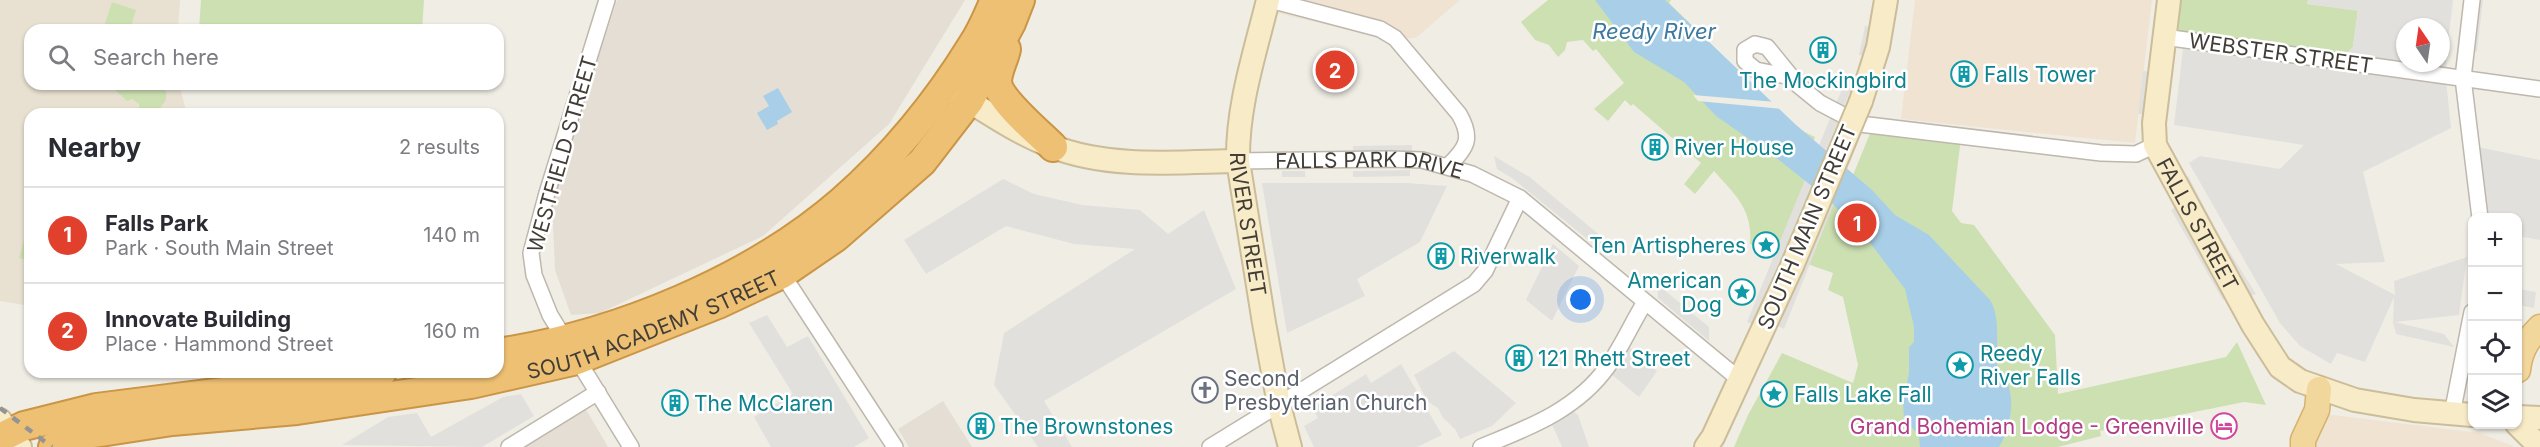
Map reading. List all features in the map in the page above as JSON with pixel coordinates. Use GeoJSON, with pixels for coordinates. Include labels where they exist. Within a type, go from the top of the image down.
{"type":"FeatureCollection","features":[{"type":"Feature","properties":{"kind":"highway","name":"SOUTH ACADEMY STREET"},"geometry":{"type":"LineString","coordinates":[[775,264],[836,237],[922,162],[969,101],[1009,8]]}},
{"type":"Feature","properties":{"kind":"highway","name":"SOUTH ACADEMY STREET"},"geometry":{"type":"LineString","coordinates":[[504,371],[718,304],[775,264],[848,195],[897,144],[944,86],[973,44],[1009,8]]}},
{"type":"Feature","properties":{"kind":"highway"},"geometry":{"type":"LineString","coordinates":[[1009,8],[1006,51],[998,74],[1000,93],[1006,102],[1053,147]]}},
{"type":"Feature","properties":{"kind":"highway","name":"SOUTH ACADEMY STREET"},"geometry":{"type":"LineString","coordinates":[[504,352],[571,349]]}},
{"type":"Feature","properties":{"kind":"highway"},"geometry":{"type":"LineString","coordinates":[[7,435],[24,426],[96,408],[140,400],[330,378]]}},
{"type":"Feature","properties":{"kind":"highway","name":"SOUTH ACADEMY STREET"},"geometry":{"type":"LineString","coordinates":[[53,447],[87,434],[172,421],[297,410],[460,386],[484,378]]}},
{"type":"Feature","properties":{"kind":"main road"},"geometry":{"type":"LineString","coordinates":[[2522,350],[2540,327]]}},
{"type":"Feature","properties":{"kind":"main road"},"geometry":{"type":"LineString","coordinates":[[2303,447],[2302,440],[2317,410],[2319,389]]}},
{"type":"Feature","properties":{"kind":"street","name":"WESTFIELD STREET"},"geometry":{"type":"LineString","coordinates":[[607,0],[547,193],[531,253],[534,275],[540,292],[571,349],[631,447]]}},
{"type":"Feature","properties":{"kind":"street"},"geometry":{"type":"LineString","coordinates":[[1269,0],[1388,32],[1459,114],[1466,126],[1466,144],[1461,154],[1448,166]]}},
{"type":"Feature","properties":{"kind":"street","name":"RIVER STREET"},"geometry":{"type":"LineString","coordinates":[[1269,0],[1243,104],[1238,134],[1238,161],[1279,405],[1290,447]]}},
{"type":"Feature","properties":{"kind":"street","name":"SOUTH MAIN STREET"},"geometry":{"type":"LineString","coordinates":[[1706,447],[1740,380],[1792,266],[1862,101],[1878,47],[1886,0]]}},
{"type":"Feature","properties":{"kind":"street","name":"FALLS STREET"},"geometry":{"type":"LineString","coordinates":[[2169,0],[2154,123],[2155,145],[2257,331],[2280,367],[2300,381],[2319,389]]}},
{"type":"Feature","properties":{"kind":"street"},"geometry":{"type":"LineString","coordinates":[[2472,0],[2463,78],[2479,213]]}},
{"type":"Feature","properties":{"kind":"street","name":"WEBSTER STREET"},"geometry":{"type":"LineString","coordinates":[[2164,37],[2540,89]]}},
{"type":"Feature","properties":{"kind":"street"},"geometry":{"type":"LineString","coordinates":[[1791,77],[1820,103],[1860,124],[2101,153],[2136,154],[2155,145]]}},
{"type":"Feature","properties":{"kind":"street","name":"FALLS PARK DRIVE"},"geometry":{"type":"LineString","coordinates":[[944,86],[1017,132],[1053,147],[1100,158],[1238,161],[1388,159],[1422,160],[1448,166],[1491,182],[1520,198],[1740,380]]}},
{"type":"Feature","properties":{"kind":"street"},"geometry":{"type":"LineString","coordinates":[[1210,447],[1474,284],[1485,271],[1520,198]]}},
{"type":"Feature","properties":{"kind":"street"},"geometry":{"type":"LineString","coordinates":[[775,264],[896,447]]}},
{"type":"Feature","properties":{"kind":"street"},"geometry":{"type":"LineString","coordinates":[[1481,447],[1544,421],[1574,400],[1607,367],[1645,302]]}},
{"type":"Feature","properties":{"kind":"street"},"geometry":{"type":"LineString","coordinates":[[2319,389],[2385,406],[2462,414],[2471,321]]}},
{"type":"Feature","properties":{"kind":"street"},"geometry":{"type":"LineString","coordinates":[[509,447],[598,392]]}},
{"type":"Feature","properties":{"kind":"street"},"geometry":{"type":"LineString","coordinates":[[2524,419],[2539,446]]}},
{"type":"Feature","properties":{"kind":"shaded area"},"geometry":{"type":"Polygon","coordinates":[[[0,0],[180,0],[178,24],[24,24],[24,90],[181,90],[185,108],[24,108],[24,305],[0,301],[0,0]]]}},
{"type":"Feature","properties":{"kind":"shaded area"},"geometry":{"type":"Polygon","coordinates":[[[617,0],[965,0],[889,124],[763,236],[600,313],[571,315],[555,270],[552,201],[617,0]]]}},
{"type":"Feature","properties":{"kind":"shaded area"},"geometry":{"type":"Polygon","coordinates":[[[1280,0],[1460,0],[1416,38],[1388,39],[1277,13],[1280,0]]]}},
{"type":"Feature","properties":{"kind":"shaded area"},"geometry":{"type":"Polygon","coordinates":[[[1915,0],[2152,0],[2135,143],[1901,119],[1915,0]]]}},
{"type":"Feature","properties":{"kind":"shaded area"},"geometry":{"type":"Polygon","coordinates":[[[2308,0],[2453,0],[2450,25],[2450,18],[2396,18],[2396,64],[2329,57],[2330,51],[2347,53],[2353,47],[2358,11],[2307,4],[2308,0]]]}},
{"type":"Feature","properties":{"kind":"shaded area"},"geometry":{"type":"Polygon","coordinates":[[[2476,0],[2483,0],[2477,52],[2470,51],[2476,0]]]}},
{"type":"Feature","properties":{"kind":"shaded area"},"geometry":{"type":"Polygon","coordinates":[[[1865,26],[1871,27],[1866,56],[1859,55],[1865,26]]]}},
{"type":"Feature","properties":{"kind":"shaded area"},"geometry":{"type":"Polygon","coordinates":[[[2183,49],[2446,80],[2451,128],[2363,172],[2385,262],[2336,264],[2395,295],[2394,281],[2467,257],[2459,315],[2395,322],[2444,334],[2454,347],[2396,334],[2393,322],[2394,297],[2365,362],[2337,353],[2331,364],[2300,346],[2280,323],[2189,163],[2200,156],[2280,169],[2304,145],[2174,125],[2183,49]]]}},
{"type":"Feature","properties":{"kind":"shaded area"},"geometry":{"type":"Polygon","coordinates":[[[2143,71],[2152,72],[2147,115],[2138,114],[2143,71]]]}},
{"type":"Feature","properties":{"kind":"shaded area"},"geometry":{"type":"Polygon","coordinates":[[[1846,79],[1854,82],[1754,325],[1747,322],[1846,79]]]}},
{"type":"Feature","properties":{"kind":"shaded area"},"geometry":{"type":"Polygon","coordinates":[[[1868,100],[1874,102],[1784,329],[1778,326],[1868,100]]]}},
{"type":"Feature","properties":{"kind":"shaded area"},"geometry":{"type":"Polygon","coordinates":[[[1412,145],[1412,151],[1353,151],[1353,146],[1412,145]]]}},
{"type":"Feature","properties":{"kind":"shaded area"},"geometry":{"type":"Polygon","coordinates":[[[2478,147],[2540,160],[2540,240],[2522,237],[2522,213],[2486,213],[2478,147]]]}},
{"type":"Feature","properties":{"kind":"shaded area"},"geometry":{"type":"Polygon","coordinates":[[[1494,156],[1531,178],[1602,237],[1601,250],[1512,178],[1497,169],[1494,156]]]}},
{"type":"Feature","properties":{"kind":"shaded area"},"geometry":{"type":"Polygon","coordinates":[[[1410,170],[1410,176],[1353,177],[1353,171],[1410,170]]]}},
{"type":"Feature","properties":{"kind":"shaded area"},"geometry":{"type":"Polygon","coordinates":[[[1282,171],[1305,171],[1305,177],[1282,177],[1282,171]]]}},
{"type":"Feature","properties":{"kind":"shaded area"},"geometry":{"type":"Polygon","coordinates":[[[2188,176],[2219,235],[2256,294],[2248,297],[2183,179],[2188,176]]]}},
{"type":"Feature","properties":{"kind":"shaded area"},"geometry":{"type":"Polygon","coordinates":[[[1003,179],[1034,194],[1082,205],[1140,210],[1168,234],[1204,210],[1236,289],[1044,401],[1072,447],[1038,447],[994,385],[1004,333],[1135,249],[1074,244],[1006,226],[926,274],[904,240],[1003,179]]]}},
{"type":"Feature","properties":{"kind":"shaded area"},"geometry":{"type":"Polygon","coordinates":[[[1262,183],[1407,183],[1447,186],[1420,242],[1357,279],[1365,296],[1287,333],[1262,183]]]}},
{"type":"Feature","properties":{"kind":"shaded area"},"geometry":{"type":"Polygon","coordinates":[[[2177,206],[2229,297],[2223,300],[2171,210],[2177,206]]]}},
{"type":"Feature","properties":{"kind":"shaded area"},"geometry":{"type":"Polygon","coordinates":[[[1553,244],[1579,266],[1552,321],[1526,300],[1553,244]]]}},
{"type":"Feature","properties":{"kind":"shaded area"},"geometry":{"type":"Polygon","coordinates":[[[1657,284],[1709,327],[1709,341],[1658,298],[1657,284]]]}},
{"type":"Feature","properties":{"kind":"shaded area"},"geometry":{"type":"Polygon","coordinates":[[[2522,290],[2536,292],[2534,308],[2522,306],[2522,290]]]}},
{"type":"Feature","properties":{"kind":"shaded area"},"geometry":{"type":"Polygon","coordinates":[[[767,315],[787,347],[808,336],[869,438],[854,447],[771,447],[754,417],[793,394],[749,323],[767,315]]]}},
{"type":"Feature","properties":{"kind":"shaded area"},"geometry":{"type":"Polygon","coordinates":[[[1629,347],[1657,371],[1639,397],[1611,374],[1629,347]]]}},
{"type":"Feature","properties":{"kind":"shaded area"},"geometry":{"type":"Polygon","coordinates":[[[1454,351],[1516,403],[1492,426],[1460,439],[1438,408],[1427,401],[1414,375],[1454,351]]]}},
{"type":"Feature","properties":{"kind":"shaded area"},"geometry":{"type":"Polygon","coordinates":[[[1401,364],[1442,435],[1417,447],[1314,447],[1304,426],[1318,418],[1312,408],[1366,374],[1371,383],[1401,364]]]}},
{"type":"Feature","properties":{"kind":"shaded area"},"geometry":{"type":"Polygon","coordinates":[[[521,394],[534,416],[482,447],[342,445],[388,417],[417,413],[431,437],[503,397],[521,394]]]}},
{"type":"Feature","properties":{"kind":"shaded area"},"geometry":{"type":"Polygon","coordinates":[[[943,401],[972,447],[909,447],[898,429],[943,401]]]}},
{"type":"Feature","properties":{"kind":"shaded area"},"geometry":{"type":"Polygon","coordinates":[[[584,406],[608,447],[518,447],[584,406]]]}},
{"type":"Feature","properties":{"kind":"shaded area"},"geometry":{"type":"Polygon","coordinates":[[[1571,410],[1578,415],[1589,447],[1562,447],[1550,420],[1571,410]]]}},
{"type":"Feature","properties":{"kind":"shaded area"},"geometry":{"type":"Polygon","coordinates":[[[2324,414],[2480,433],[2515,447],[2313,447],[2324,414]]]}},
{"type":"Feature","properties":{"kind":"green space"},"geometry":{"type":"Polygon","coordinates":[[[201,0],[424,0],[422,24],[199,24],[201,0]]]}},
{"type":"Feature","properties":{"kind":"green space"},"geometry":{"type":"Polygon","coordinates":[[[1548,0],[1671,0],[1669,3],[1798,129],[1815,137],[1813,143],[1851,180],[1871,131],[1961,138],[1952,211],[1961,223],[1974,225],[2055,335],[2058,394],[2226,357],[2237,342],[2266,405],[2244,402],[2100,431],[2101,436],[2058,447],[1734,447],[1748,415],[1782,353],[1853,383],[1858,365],[1843,297],[1828,290],[1833,273],[1750,244],[1749,221],[1741,203],[1714,171],[1695,194],[1684,184],[1701,163],[1633,104],[1631,106],[1625,100],[1608,121],[1594,109],[1624,83],[1596,49],[1593,51],[1583,40],[1567,42],[1565,50],[1558,57],[1549,45],[1535,40],[1521,22],[1548,0]]]}},
{"type":"Feature","properties":{"kind":"green space"},"geometry":{"type":"Polygon","coordinates":[[[2181,0],[2308,0],[2307,4],[2358,10],[2353,47],[2347,53],[2178,34],[2181,0]]]}},
{"type":"Feature","properties":{"kind":"green space"},"geometry":{"type":"Polygon","coordinates":[[[112,2],[136,10],[132,24],[105,24],[112,2]]]}},
{"type":"Feature","properties":{"kind":"green space"},"geometry":{"type":"Polygon","coordinates":[[[115,90],[166,90],[166,100],[160,108],[139,108],[139,104],[132,99],[127,101],[115,90]]]}},
{"type":"Feature","properties":{"kind":"green space"},"geometry":{"type":"Polygon","coordinates":[[[24,240],[24,259],[19,258],[24,240]]]}},
{"type":"Feature","properties":{"kind":"water","name":"Reedy River"},"geometry":{"type":"Polygon","coordinates":[[[1595,0],[1665,0],[1795,124],[1872,190],[1895,215],[1929,235],[1990,300],[1997,324],[1997,367],[2004,375],[2011,395],[2008,428],[1999,447],[1920,447],[1919,436],[1904,418],[1903,402],[1909,373],[1909,347],[1914,342],[1914,327],[1905,289],[1871,244],[1828,199],[1779,160],[1716,116],[1684,82],[1634,52],[1595,0]]]}},
{"type":"Feature","properties":{"kind":"water"},"geometry":{"type":"Polygon","coordinates":[[[778,88],[792,112],[767,130],[757,113],[769,106],[763,96],[778,88]]]}},
{"type":"Feature","properties":{"kind":"pier"},"geometry":{"type":"Polygon","coordinates":[[[1693,95],[1776,102],[1784,109],[1698,101],[1693,95]]]}},
{"type":"Feature","properties":{"kind":"railway"},"geometry":{"type":"LineString","coordinates":[[0,408],[52,447]]}},
{"type":"Feature","properties":{"kind":"place","name":"The Mockingbird"},"geometry":{"type":"Point","coordinates":[1823,50]}},
{"type":"Feature","properties":{"kind":"place","name":"Innovate Building"},"geometry":{"type":"Point","coordinates":[1335,70]}},
{"type":"Feature","properties":{"kind":"place","name":"Falls Tower"},"geometry":{"type":"Point","coordinates":[1964,74]}},
{"type":"Feature","properties":{"kind":"place","name":"River House"},"geometry":{"type":"Point","coordinates":[1655,147]}},
{"type":"Feature","properties":{"kind":"place","name":"Falls Park"},"geometry":{"type":"Point","coordinates":[1857,223]}},
{"type":"Feature","properties":{"kind":"place","name":"Ten Artispheres"},"geometry":{"type":"Point","coordinates":[1766,245]}},
{"type":"Feature","properties":{"kind":"place","name":"Riverwalk"},"geometry":{"type":"Point","coordinates":[1441,256]}},
{"type":"Feature","properties":{"kind":"place","name":"American Dog"},"geometry":{"type":"Point","coordinates":[1742,292]}},
{"type":"Feature","properties":{"kind":"place","name":"121 Rhett Street"},"geometry":{"type":"Point","coordinates":[1519,358]}},
{"type":"Feature","properties":{"kind":"place","name":"Reedy River Falls"},"geometry":{"type":"Point","coordinates":[1960,365]}},
{"type":"Feature","properties":{"kind":"place","name":"Second Presbyterian Church"},"geometry":{"type":"Point","coordinates":[1205,390]}},
{"type":"Feature","properties":{"kind":"place","name":"Falls Lake Fall"},"geometry":{"type":"Point","coordinates":[1774,394]}},
{"type":"Feature","properties":{"kind":"place","name":"The McClaren"},"geometry":{"type":"Point","coordinates":[675,403]}},
{"type":"Feature","properties":{"kind":"place","name":"The Brownstones"},"geometry":{"type":"Point","coordinates":[981,426]}},
{"type":"Feature","properties":{"kind":"place","name":"Grand Bohemian Lodge - Greenville"},"geometry":{"type":"Point","coordinates":[2224,426]}}]}
